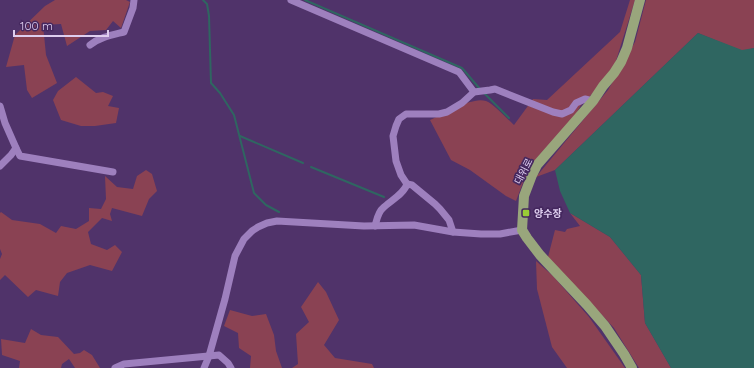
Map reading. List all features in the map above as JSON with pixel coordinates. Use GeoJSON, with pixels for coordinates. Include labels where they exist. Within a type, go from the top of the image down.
{"type":"FeatureCollection","features":[{"type":"Feature","properties":{"kind":"main road","name":"대위로"},"geometry":{"type":"LineString","coordinates":[[522,230],[524,196],[534,170],[593,101],[621,62],[627,48],[640,0]]}},
{"type":"Feature","properties":{"kind":"main road"},"geometry":{"type":"LineString","coordinates":[[522,230],[540,255],[605,326],[632,368]]}},
{"type":"Feature","properties":{"kind":"street"},"geometry":{"type":"LineString","coordinates":[[90,45],[110,35],[124,32],[133,8],[134,0]]}},
{"type":"Feature","properties":{"kind":"street"},"geometry":{"type":"LineString","coordinates":[[291,0],[458,72],[479,92]]}},
{"type":"Feature","properties":{"kind":"street"},"geometry":{"type":"LineString","coordinates":[[453,232],[449,220],[435,204],[412,185],[407,184],[401,174],[396,161],[392,136],[399,120],[406,114],[439,114],[447,112],[479,92],[495,89],[553,112],[562,114],[571,110],[576,103],[585,99],[593,101]]}},
{"type":"Feature","properties":{"kind":"street"},"geometry":{"type":"LineString","coordinates":[[0,106],[5,123],[20,156],[113,172]]}},
{"type":"Feature","properties":{"kind":"street"},"geometry":{"type":"LineString","coordinates":[[0,166],[11,156],[16,148]]}},
{"type":"Feature","properties":{"kind":"street"},"geometry":{"type":"LineString","coordinates":[[375,226],[377,216],[382,208],[406,188],[407,184]]}},
{"type":"Feature","properties":{"kind":"street"},"geometry":{"type":"LineString","coordinates":[[204,368],[209,356],[225,299],[235,256],[244,239],[258,227],[277,221],[364,226],[414,225],[453,232],[480,234],[500,234],[522,230]]}},
{"type":"Feature","properties":{"kind":"street"},"geometry":{"type":"LineString","coordinates":[[115,368],[124,364],[219,355],[228,362],[231,368]]}},
{"type":"Feature","properties":{"kind":"shaded area"},"geometry":{"type":"Polygon","coordinates":[[[55,0],[126,0],[130,2],[121,28],[113,21],[106,30],[90,31],[67,46],[61,24],[43,25],[46,55],[57,83],[32,98],[27,90],[24,65],[6,67],[15,35],[45,6],[55,0]]]}},
{"type":"Feature","properties":{"kind":"shaded area"},"geometry":{"type":"Polygon","coordinates":[[[630,0],[635,0],[615,64],[593,93],[581,105],[576,114],[537,158],[524,180],[516,201],[506,196],[470,170],[451,160],[430,120],[458,106],[480,100],[486,101],[493,105],[514,125],[533,99],[547,100],[620,32],[630,0]]]}},
{"type":"Feature","properties":{"kind":"shaded area"},"geometry":{"type":"Polygon","coordinates":[[[646,0],[754,0],[754,48],[742,51],[698,33],[555,170],[536,177],[608,90],[635,42],[646,0]]]}},
{"type":"Feature","properties":{"kind":"shaded area"},"geometry":{"type":"Polygon","coordinates":[[[698,33],[742,50],[754,48],[754,368],[671,368],[645,323],[641,275],[610,237],[570,213],[560,191],[555,170],[698,33]]]}},
{"type":"Feature","properties":{"kind":"shaded area"},"geometry":{"type":"Polygon","coordinates":[[[76,77],[96,93],[103,92],[113,96],[108,106],[119,108],[116,123],[81,126],[61,120],[53,100],[58,91],[76,77]]]}},
{"type":"Feature","properties":{"kind":"shaded area"},"geometry":{"type":"Polygon","coordinates":[[[146,170],[152,174],[157,191],[149,199],[142,216],[112,208],[110,214],[112,221],[102,218],[88,232],[91,244],[107,250],[115,245],[122,252],[112,271],[90,265],[67,273],[60,282],[58,296],[36,290],[28,297],[5,275],[0,280],[0,259],[2,254],[0,249],[1,212],[12,220],[40,224],[56,233],[61,226],[76,229],[89,221],[89,208],[101,209],[106,199],[105,176],[117,187],[133,189],[137,176],[146,170]]]}},
{"type":"Feature","properties":{"kind":"shaded area"},"geometry":{"type":"Polygon","coordinates":[[[570,213],[610,237],[641,275],[645,323],[671,368],[639,368],[614,328],[548,257],[555,230],[565,232],[567,229],[580,226],[570,213]]]}},
{"type":"Feature","properties":{"kind":"shaded area"},"geometry":{"type":"Polygon","coordinates":[[[536,261],[553,276],[589,317],[625,368],[567,368],[552,347],[537,289],[536,261]]]}},
{"type":"Feature","properties":{"kind":"shaded area"},"geometry":{"type":"Polygon","coordinates":[[[318,282],[326,292],[339,320],[324,345],[335,358],[372,364],[374,368],[292,368],[298,364],[296,334],[309,322],[301,307],[318,282]]]}},
{"type":"Feature","properties":{"kind":"shaded area"},"geometry":{"type":"Polygon","coordinates":[[[230,310],[252,316],[266,314],[274,335],[276,351],[282,368],[250,368],[251,356],[239,348],[238,333],[224,326],[230,310]]]}},
{"type":"Feature","properties":{"kind":"shaded area"},"geometry":{"type":"Polygon","coordinates":[[[31,329],[41,335],[58,337],[74,354],[80,353],[84,350],[92,355],[100,368],[75,368],[69,359],[62,364],[61,368],[19,368],[20,361],[2,355],[1,339],[25,343],[31,329]]]}},
{"type":"Feature","properties":{"kind":"waterway"},"geometry":{"type":"LineString","coordinates":[[203,0],[207,4],[209,16],[211,83],[220,93],[234,115],[254,193],[266,205],[279,212]]}},
{"type":"Feature","properties":{"kind":"waterway"},"geometry":{"type":"LineString","coordinates":[[305,0],[462,68],[480,89]]}},
{"type":"Feature","properties":{"kind":"waterway"},"geometry":{"type":"LineString","coordinates":[[483,92],[509,118]]}},
{"type":"Feature","properties":{"kind":"waterway"},"geometry":{"type":"LineString","coordinates":[[240,136],[303,163]]}},
{"type":"Feature","properties":{"kind":"waterway"},"geometry":{"type":"LineString","coordinates":[[311,167],[384,197]]}},
{"type":"Feature","properties":{"kind":"place","name":"양수장"},"geometry":{"type":"Point","coordinates":[526,213]}}]}
